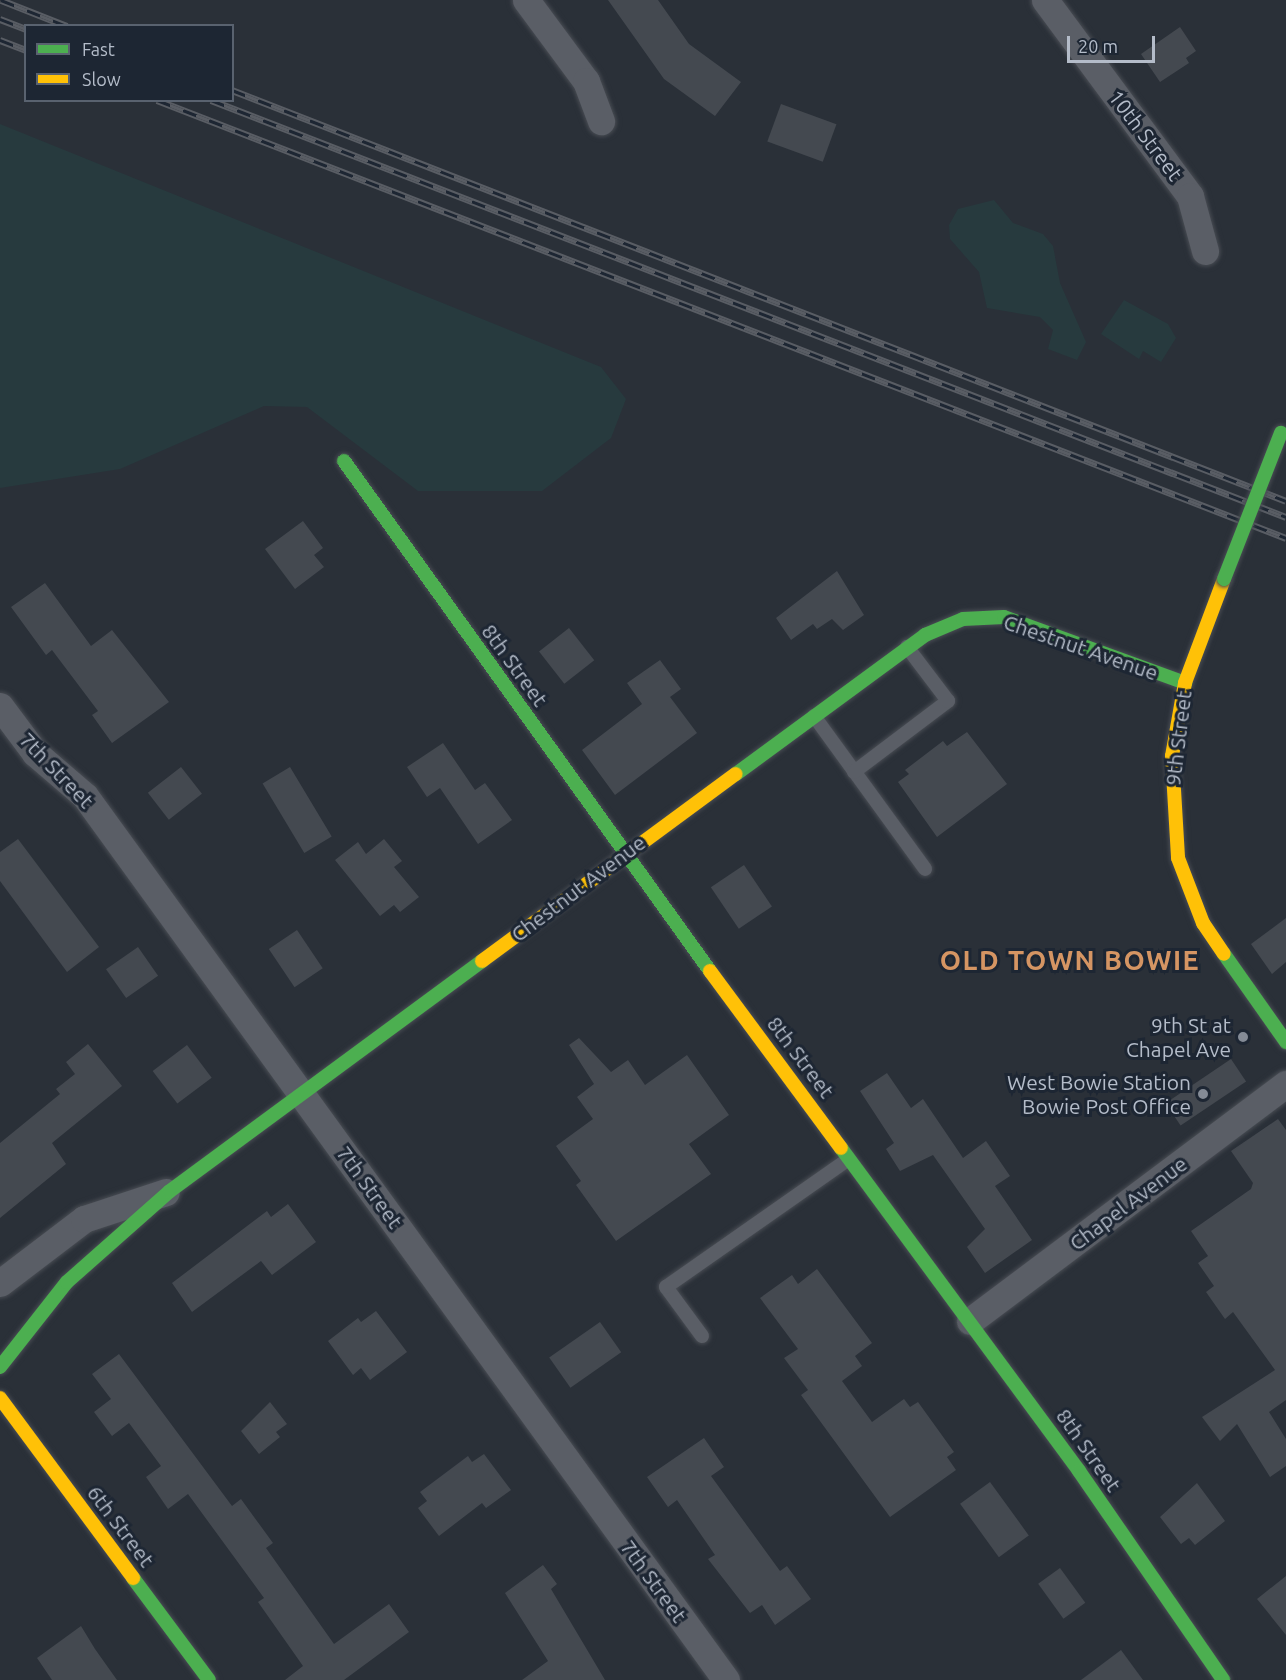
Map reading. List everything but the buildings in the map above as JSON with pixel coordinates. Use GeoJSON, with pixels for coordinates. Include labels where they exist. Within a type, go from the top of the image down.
{"type":"FeatureCollection","features":[{"type":"Feature","properties":{"kind":"street"},"geometry":{"type":"LineString","coordinates":[[526,0],[586,81],[601,121]]}},
{"type":"Feature","properties":{"kind":"street","name":"10th Street"},"geometry":{"type":"LineString","coordinates":[[1045,0],[1191,196],[1205,251]]}},
{"type":"Feature","properties":{"kind":"street","name":"9th Street"},"geometry":{"type":"LineString","coordinates":[[1283,1030],[1203,923],[1178,858],[1172,756],[1185,683],[1284,427]]}},
{"type":"Feature","properties":{"kind":"street","name":"8th Street"},"geometry":{"type":"LineString","coordinates":[[344,461],[624,854],[969,1321],[1223,1680]]}},
{"type":"Feature","properties":{"kind":"street","name":"Chestnut Avenue"},"geometry":{"type":"LineString","coordinates":[[0,1283],[84,1219],[170,1191],[907,647],[963,619],[1004,617],[1185,683]]}},
{"type":"Feature","properties":{"kind":"street","name":"7th Street"},"geometry":{"type":"LineString","coordinates":[[0,706],[35,753],[85,796],[726,1680]]}},
{"type":"Feature","properties":{"kind":"street","name":"Chapel Avenue"},"geometry":{"type":"LineString","coordinates":[[969,1321],[1286,1084]]}},
{"type":"Feature","properties":{"kind":"street"},"geometry":{"type":"LineString","coordinates":[[0,1366],[67,1282],[170,1191]]}},
{"type":"Feature","properties":{"kind":"street","name":"6th Street"},"geometry":{"type":"LineString","coordinates":[[0,1398],[209,1680]]}},
{"type":"Feature","properties":{"kind":"lane"},"geometry":{"type":"LineString","coordinates":[[854,772],[948,701],[907,647]]}},
{"type":"Feature","properties":{"kind":"lane"},"geometry":{"type":"LineString","coordinates":[[814,716],[925,870]]}},
{"type":"Feature","properties":{"kind":"lane"},"geometry":{"type":"LineString","coordinates":[[702,1336],[666,1287],[850,1158]]}},
{"type":"Feature","properties":{"kind":"green space"},"geometry":{"type":"Polygon","coordinates":[[[0,124],[601,367],[626,399],[611,438],[542,491],[418,491],[307,407],[264,406],[120,469],[0,488],[0,124]]]}},
{"type":"Feature","properties":{"kind":"green space"},"geometry":{"type":"Polygon","coordinates":[[[994,200],[1013,223],[1043,234],[1053,246],[1060,283],[1086,342],[1077,360],[1048,349],[1053,330],[1040,317],[987,308],[979,272],[950,239],[949,225],[958,209],[994,200]]]}},
{"type":"Feature","properties":{"kind":"green space"},"geometry":{"type":"Polygon","coordinates":[[[1124,300],[1168,324],[1176,338],[1161,362],[1143,351],[1139,359],[1101,334],[1124,300]]]}},
{"type":"Feature","properties":{"kind":"railway"},"geometry":{"type":"LineString","coordinates":[[1,0],[62,24]]}},
{"type":"Feature","properties":{"kind":"railway"},"geometry":{"type":"LineString","coordinates":[[0,19],[24,28]]}},
{"type":"Feature","properties":{"kind":"railway"},"geometry":{"type":"LineString","coordinates":[[0,40],[24,49]]}},
{"type":"Feature","properties":{"kind":"railway"},"geometry":{"type":"LineString","coordinates":[[234,91],[1286,501]]}},
{"type":"Feature","properties":{"kind":"railway"},"geometry":{"type":"LineString","coordinates":[[162,102],[1286,538]]}},
{"type":"Feature","properties":{"kind":"railway"},"geometry":{"type":"LineString","coordinates":[[216,102],[1286,517]]}},
{"type":"Feature","properties":{"kind":"traffic: fast"},"geometry":{"type":"LineString","coordinates":[[1224,579],[1281,433]]}},
{"type":"Feature","properties":{"kind":"traffic: fast"},"geometry":{"type":"LineString","coordinates":[[344,461],[710,971]]}},
{"type":"Feature","properties":{"kind":"traffic: fast"},"geometry":{"type":"LineString","coordinates":[[736,774],[925,635],[963,619],[1004,617],[1185,683]]}},
{"type":"Feature","properties":{"kind":"traffic: fast"},"geometry":{"type":"LineString","coordinates":[[1224,954],[1286,1042]]}},
{"type":"Feature","properties":{"kind":"traffic: fast"},"geometry":{"type":"LineString","coordinates":[[0,1367],[67,1282],[170,1191],[482,961]]}},
{"type":"Feature","properties":{"kind":"traffic: fast"},"geometry":{"type":"LineString","coordinates":[[841,1148],[1079,1471],[1223,1680]]}},
{"type":"Feature","properties":{"kind":"traffic: fast"},"geometry":{"type":"LineString","coordinates":[[133,1578],[209,1680]]}},
{"type":"Feature","properties":{"kind":"traffic: slow"},"geometry":{"type":"LineString","coordinates":[[1224,579],[1185,683],[1172,756],[1178,858],[1203,923],[1224,954]]}},
{"type":"Feature","properties":{"kind":"traffic: slow"},"geometry":{"type":"LineString","coordinates":[[482,961],[736,774]]}},
{"type":"Feature","properties":{"kind":"traffic: slow"},"geometry":{"type":"LineString","coordinates":[[710,971],[841,1148]]}},
{"type":"Feature","properties":{"kind":"traffic: slow"},"geometry":{"type":"LineString","coordinates":[[0,1398],[133,1578]]}},
{"type":"Feature","properties":{"kind":"place","name":"9th St at Chapel Ave"},"geometry":{"type":"Point","coordinates":[1243,1037]}},
{"type":"Feature","properties":{"kind":"place","name":"West Bowie Station Bowie Post Office"},"geometry":{"type":"Point","coordinates":[1203,1094]}},
{"type":"Feature","properties":{"kind":"district","name":"OLD TOWN BOWIE"},"geometry":{"type":"Point","coordinates":[1070,961]}}]}
